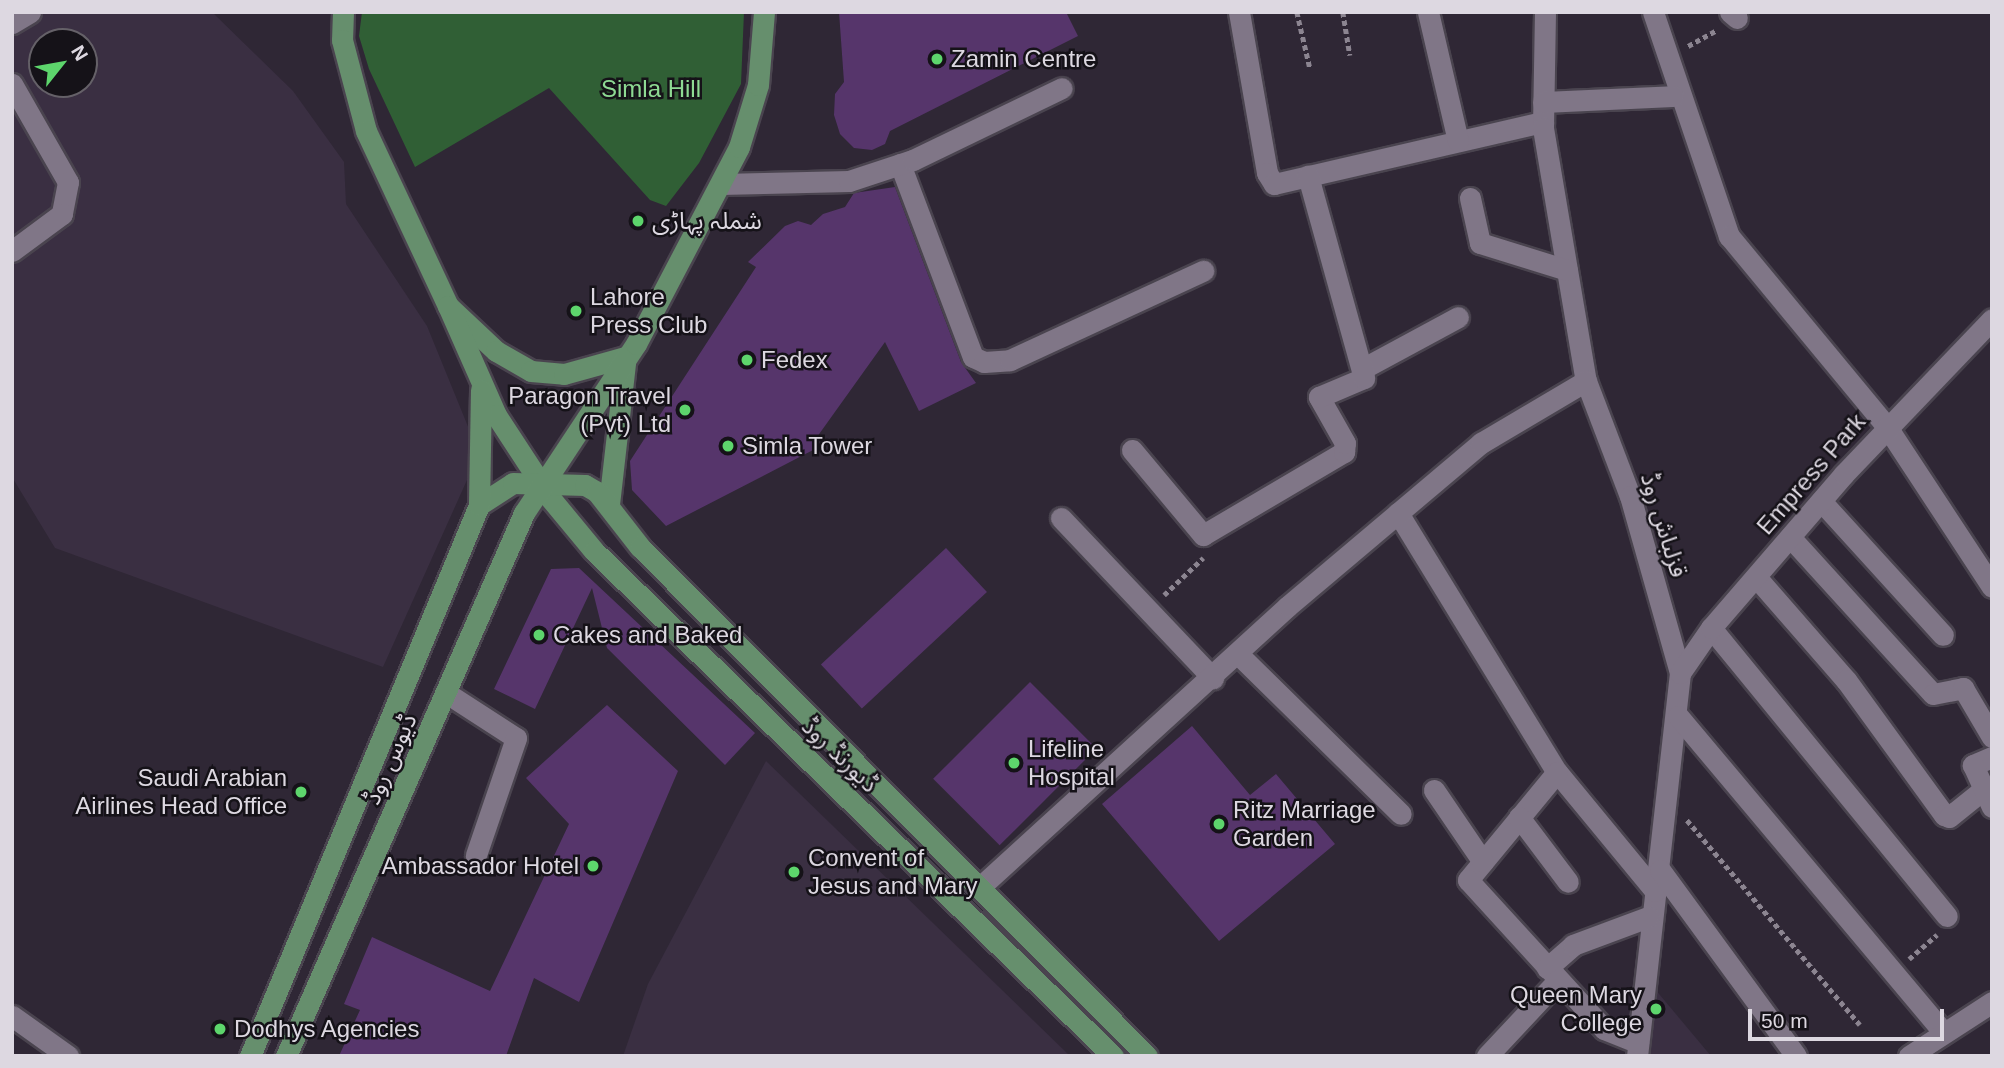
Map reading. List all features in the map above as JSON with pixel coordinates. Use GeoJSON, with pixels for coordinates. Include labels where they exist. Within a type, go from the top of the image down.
{"type":"FeatureCollection","features":[{"type":"Feature","properties":{"kind":"main road"},"geometry":{"type":"LineString","coordinates":[[343,12],[344,52],[366,131],[448,306],[496,351],[531,371],[564,374],[625,357]]}},
{"type":"Feature","properties":{"kind":"main road"},"geometry":{"type":"LineString","coordinates":[[609,504],[625,357],[722,184],[758,85],[764,12]]}},
{"type":"Feature","properties":{"kind":"main road","name":"ڈیورنڈ روڈ"},"geometry":{"type":"LineString","coordinates":[[448,306],[481,387],[541,483],[622,580],[1114,1056]]}},
{"type":"Feature","properties":{"kind":"main road","name":"ڈیوس روڈ"},"geometry":{"type":"LineString","coordinates":[[286,1056],[541,483],[625,357]]}},
{"type":"Feature","properties":{"kind":"main road","name":"ڈیوس روڈ"},"geometry":{"type":"LineString","coordinates":[[250,1056],[479,505],[481,387]]}},
{"type":"Feature","properties":{"kind":"main road"},"geometry":{"type":"LineString","coordinates":[[479,505],[507,485],[541,483]]}},
{"type":"Feature","properties":{"kind":"main road","name":"ڈیورنڈ روڈ"},"geometry":{"type":"LineString","coordinates":[[541,483],[585,485],[609,504],[640,547],[1147,1056]]}},
{"type":"Feature","properties":{"kind":"street"},"geometry":{"type":"LineString","coordinates":[[12,23],[30,12]]}},
{"type":"Feature","properties":{"kind":"street"},"geometry":{"type":"LineString","coordinates":[[1239,12],[1267,173],[1274,184],[1458,141],[1543,112],[1673,96]]}},
{"type":"Feature","properties":{"kind":"street"},"geometry":{"type":"LineString","coordinates":[[1428,12],[1458,141]]}},
{"type":"Feature","properties":{"kind":"street","name":"قزلباش روڈ"},"geometry":{"type":"LineString","coordinates":[[1545,12],[1543,112],[1587,382],[1630,496],[1680,673],[1678,716],[1658,881],[1648,917],[1637,1049]]}},
{"type":"Feature","properties":{"kind":"street"},"geometry":{"type":"LineString","coordinates":[[1653,12],[1728,236],[1887,427],[1992,587]]}},
{"type":"Feature","properties":{"kind":"street"},"geometry":{"type":"LineString","coordinates":[[12,84],[68,182],[62,214],[12,251]]}},
{"type":"Feature","properties":{"kind":"street"},"geometry":{"type":"LineString","coordinates":[[722,184],[849,181],[900,164],[1062,88]]}},
{"type":"Feature","properties":{"kind":"street"},"geometry":{"type":"LineString","coordinates":[[900,164],[974,357],[984,362],[1010,360],[1203,271]]}},
{"type":"Feature","properties":{"kind":"street"},"geometry":{"type":"LineString","coordinates":[[1132,450],[1203,535],[1344,452],[1345,443],[1319,397],[1364,378],[1307,176]]}},
{"type":"Feature","properties":{"kind":"street"},"geometry":{"type":"LineString","coordinates":[[1470,198],[1480,243],[1567,270]]}},
{"type":"Feature","properties":{"kind":"street"},"geometry":{"type":"LineString","coordinates":[[1362,369],[1458,317]]}},
{"type":"Feature","properties":{"kind":"street","name":"Empress Park"},"geometry":{"type":"LineString","coordinates":[[1680,673],[1711,628],[1821,501],[1887,427],[1992,319]]}},
{"type":"Feature","properties":{"kind":"street"},"geometry":{"type":"LineString","coordinates":[[979,888],[1238,654],[1481,443],[1587,382]]}},
{"type":"Feature","properties":{"kind":"street"},"geometry":{"type":"LineString","coordinates":[[1821,501],[1943,635]]}},
{"type":"Feature","properties":{"kind":"street"},"geometry":{"type":"LineString","coordinates":[[1398,513],[1557,772],[1658,881],[1796,1056]]}},
{"type":"Feature","properties":{"kind":"street"},"geometry":{"type":"LineString","coordinates":[[1061,518],[1213,678]]}},
{"type":"Feature","properties":{"kind":"street"},"geometry":{"type":"LineString","coordinates":[[1790,537],[1933,694],[1963,688],[1992,737]]}},
{"type":"Feature","properties":{"kind":"street"},"geometry":{"type":"LineString","coordinates":[[1756,577],[1846,680],[1944,815],[1950,817],[1988,798],[1973,765],[1992,757]]}},
{"type":"Feature","properties":{"kind":"street"},"geometry":{"type":"LineString","coordinates":[[1711,628],[1947,916]]}},
{"type":"Feature","properties":{"kind":"street"},"geometry":{"type":"LineString","coordinates":[[1238,654],[1401,814]]}},
{"type":"Feature","properties":{"kind":"street"},"geometry":{"type":"LineString","coordinates":[[448,694],[516,738],[476,855]]}},
{"type":"Feature","properties":{"kind":"street"},"geometry":{"type":"LineString","coordinates":[[1678,716],[1943,1032]]}},
{"type":"Feature","properties":{"kind":"street"},"geometry":{"type":"LineString","coordinates":[[1557,772],[1468,880],[1604,1029],[1637,1049]]}},
{"type":"Feature","properties":{"kind":"street"},"geometry":{"type":"LineString","coordinates":[[1434,790],[1483,862]]}},
{"type":"Feature","properties":{"kind":"street"},"geometry":{"type":"LineString","coordinates":[[1519,817],[1569,882]]}},
{"type":"Feature","properties":{"kind":"street"},"geometry":{"type":"LineString","coordinates":[[1487,1056],[1573,944],[1648,917]]}},
{"type":"Feature","properties":{"kind":"street"},"geometry":{"type":"LineString","coordinates":[[1909,1056],[1992,1002]]}},
{"type":"Feature","properties":{"kind":"street"},"geometry":{"type":"LineString","coordinates":[[12,1016],[68,1056]]}},
{"type":"Feature","properties":{"kind":"path"},"geometry":{"type":"LineString","coordinates":[[1297,12],[1310,68]]}},
{"type":"Feature","properties":{"kind":"path"},"geometry":{"type":"LineString","coordinates":[[1343,12],[1350,55]]}},
{"type":"Feature","properties":{"kind":"path"},"geometry":{"type":"LineString","coordinates":[[1669,57],[1733,15]]}},
{"type":"Feature","properties":{"kind":"path"},"geometry":{"type":"LineString","coordinates":[[1148,610],[1215,548],[1203,535]]}},
{"type":"Feature","properties":{"kind":"path"},"geometry":{"type":"LineString","coordinates":[[1668,798],[1860,1025]]}},
{"type":"Feature","properties":{"kind":"path"},"geometry":{"type":"LineString","coordinates":[[1894,973],[1949,924],[1947,916]]}},
{"type":"Feature","properties":{"kind":"shaded area"},"geometry":{"type":"Polygon","coordinates":[[[31,12],[212,12],[293,91],[344,162],[346,204],[427,326],[469,429],[467,480],[383,667],[55,548],[12,477],[12,24],[31,12]]]}},
{"type":"Feature","properties":{"kind":"shaded area","name":"Convent of Jesus and Mary"},"geometry":{"type":"Polygon","coordinates":[[[766,761],[1070,1056],[623,1056],[648,984],[766,761]]]}},
{"type":"Feature","properties":{"kind":"shaded area","name":"Queen Mary College"},"geometry":{"type":"Polygon","coordinates":[[[1644,976],[1711,1056],[1638,1056],[1644,976]]]}},
{"type":"Feature","properties":{"kind":"green space","name":"Simla Hill"},"geometry":{"type":"Polygon","coordinates":[[[362,12],[744,12],[741,84],[699,163],[666,206],[650,200],[549,88],[415,167],[369,69],[359,36],[362,12]]]}},
{"type":"Feature","properties":{"kind":"building","name":"Zamin Centre"},"geometry":{"type":"Polygon","coordinates":[[[839,12],[1066,12],[1078,36],[890,131],[885,144],[872,150],[854,148],[840,134],[834,115],[835,94],[844,82],[839,12]]]}},
{"type":"Feature","properties":{"kind":"building"},"geometry":{"type":"Polygon","coordinates":[[[895,187],[961,362],[976,383],[919,411],[885,342],[812,444],[817,448],[666,526],[632,490],[630,461],[756,267],[748,262],[785,226],[798,221],[811,225],[823,214],[845,207],[854,193],[895,187]]]}},
{"type":"Feature","properties":{"kind":"building"},"geometry":{"type":"Polygon","coordinates":[[[946,548],[987,592],[862,709],[821,665],[946,548]]]}},
{"type":"Feature","properties":{"kind":"building"},"geometry":{"type":"Polygon","coordinates":[[[579,568],[755,733],[725,765],[607,648],[592,588],[535,709],[494,689],[551,569],[579,568]]]}},
{"type":"Feature","properties":{"kind":"building","name":"Lifeline Hospital"},"geometry":{"type":"Polygon","coordinates":[[[1030,682],[1096,748],[1000,845],[933,779],[1030,682]]]}},
{"type":"Feature","properties":{"kind":"building","name":"Ambassador Hotel"},"geometry":{"type":"Polygon","coordinates":[[[607,705],[678,771],[579,1002],[534,978],[506,1056],[339,1056],[360,1010],[344,1004],[372,937],[490,991],[569,824],[526,778],[607,705]]]}},
{"type":"Feature","properties":{"kind":"building","name":"Ritz Marriage Garden"},"geometry":{"type":"Polygon","coordinates":[[[1192,726],[1250,795],[1276,774],[1335,844],[1219,941],[1102,804],[1192,726]]]}},
{"type":"Feature","properties":{"kind":"place","name":"Zamin Centre"},"geometry":{"type":"Point","coordinates":[937,59]}},
{"type":"Feature","properties":{"kind":"place","name":"شملہ پہاڑی"},"geometry":{"type":"Point","coordinates":[638,221]}},
{"type":"Feature","properties":{"kind":"place","name":"Lahore Press Club"},"geometry":{"type":"Point","coordinates":[576,311]}},
{"type":"Feature","properties":{"kind":"place","name":"Fedex"},"geometry":{"type":"Point","coordinates":[747,360]}},
{"type":"Feature","properties":{"kind":"place","name":"Paragon Travel (Pvt) Ltd"},"geometry":{"type":"Point","coordinates":[685,410]}},
{"type":"Feature","properties":{"kind":"place","name":"Simla Tower"},"geometry":{"type":"Point","coordinates":[728,446]}},
{"type":"Feature","properties":{"kind":"place","name":"Cakes and Baked"},"geometry":{"type":"Point","coordinates":[539,635]}},
{"type":"Feature","properties":{"kind":"place","name":"Lifeline Hospital"},"geometry":{"type":"Point","coordinates":[1014,763]}},
{"type":"Feature","properties":{"kind":"place","name":"Saudi Arabian Airlines Head Office"},"geometry":{"type":"Point","coordinates":[301,792]}},
{"type":"Feature","properties":{"kind":"place","name":"Ritz Marriage Garden"},"geometry":{"type":"Point","coordinates":[1219,824]}},
{"type":"Feature","properties":{"kind":"place","name":"Ambassador Hotel"},"geometry":{"type":"Point","coordinates":[593,866]}},
{"type":"Feature","properties":{"kind":"place","name":"Convent of Jesus and Mary"},"geometry":{"type":"Point","coordinates":[794,872]}},
{"type":"Feature","properties":{"kind":"place","name":"Queen Mary College"},"geometry":{"type":"Point","coordinates":[1656,1009]}},
{"type":"Feature","properties":{"kind":"place","name":"Dodhys Agencies"},"geometry":{"type":"Point","coordinates":[220,1029]}}]}
